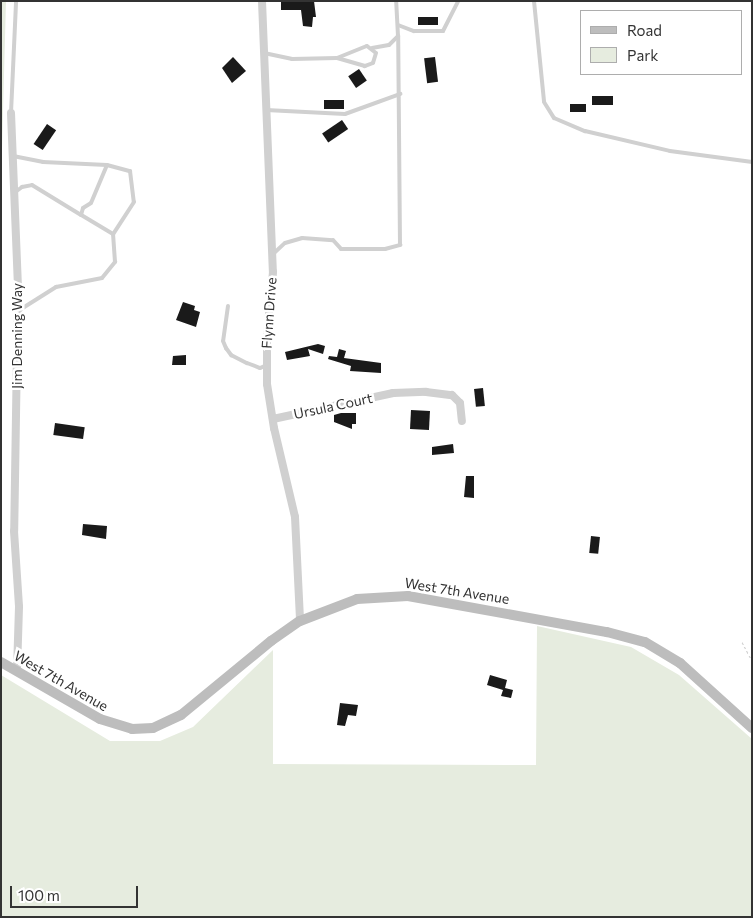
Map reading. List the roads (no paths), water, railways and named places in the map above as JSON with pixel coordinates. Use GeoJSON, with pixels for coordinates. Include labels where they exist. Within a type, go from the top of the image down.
{"type":"FeatureCollection","features":[{"type":"Feature","properties":{"kind":"main road","name":"West 7th Avenue"},"geometry":{"type":"LineString","coordinates":[[1,662],[18,670],[100,720],[132,728],[153,728],[181,716],[271,641],[300,621],[357,599],[408,596],[644,642],[668,654],[752,728]]}},
{"type":"Feature","properties":{"kind":"street","name":"Flynn Drive"},"geometry":{"type":"LineString","coordinates":[[262,1],[271,257],[266,365],[273,419],[295,517],[300,621]]}},
{"type":"Feature","properties":{"kind":"street","name":"Jim Denning Way"},"geometry":{"type":"LineString","coordinates":[[12,114],[10,156],[18,311],[14,531],[20,607],[18,670]]}},
{"type":"Feature","properties":{"kind":"street","name":"Ursula Court"},"geometry":{"type":"LineString","coordinates":[[273,419],[393,393],[452,395],[460,403],[462,421]]}},
{"type":"Feature","properties":{"kind":"lane","name":"Jim Denning Way"},"geometry":{"type":"LineString","coordinates":[[12,114],[16,1]]}},
{"type":"Feature","properties":{"kind":"lane"},"geometry":{"type":"LineString","coordinates":[[271,257],[278,247],[302,238],[333,240],[341,249],[385,249],[400,245],[400,94],[396,1]]}},
{"type":"Feature","properties":{"kind":"lane"},"geometry":{"type":"LineString","coordinates":[[398,25],[414,31],[443,31],[458,1]]}},
{"type":"Feature","properties":{"kind":"lane"},"geometry":{"type":"LineString","coordinates":[[534,1],[544,102],[554,118],[572,127],[670,151],[752,162]]}},
{"type":"Feature","properties":{"kind":"lane"},"geometry":{"type":"LineString","coordinates":[[337,58],[361,46],[372,48],[389,45],[398,36]]}},
{"type":"Feature","properties":{"kind":"lane"},"geometry":{"type":"LineString","coordinates":[[264,53],[292,59],[337,58],[370,64],[376,60],[372,48]]}},
{"type":"Feature","properties":{"kind":"lane"},"geometry":{"type":"LineString","coordinates":[[266,110],[346,114],[400,94]]}},
{"type":"Feature","properties":{"kind":"lane"},"geometry":{"type":"LineString","coordinates":[[10,156],[43,162],[107,165],[130,171],[133,178],[134,202],[113,234],[115,262],[102,278],[56,287],[18,311]]}},
{"type":"Feature","properties":{"kind":"lane"},"geometry":{"type":"LineString","coordinates":[[80,215],[83,208],[91,203],[107,165]]}},
{"type":"Feature","properties":{"kind":"lane"},"geometry":{"type":"LineString","coordinates":[[13,194],[22,187],[32,185],[113,234]]}},
{"type":"Feature","properties":{"kind":"lane"},"geometry":{"type":"LineString","coordinates":[[228,306],[223,341],[226,348],[231,355],[247,363],[260,368],[266,365]]}}]}
